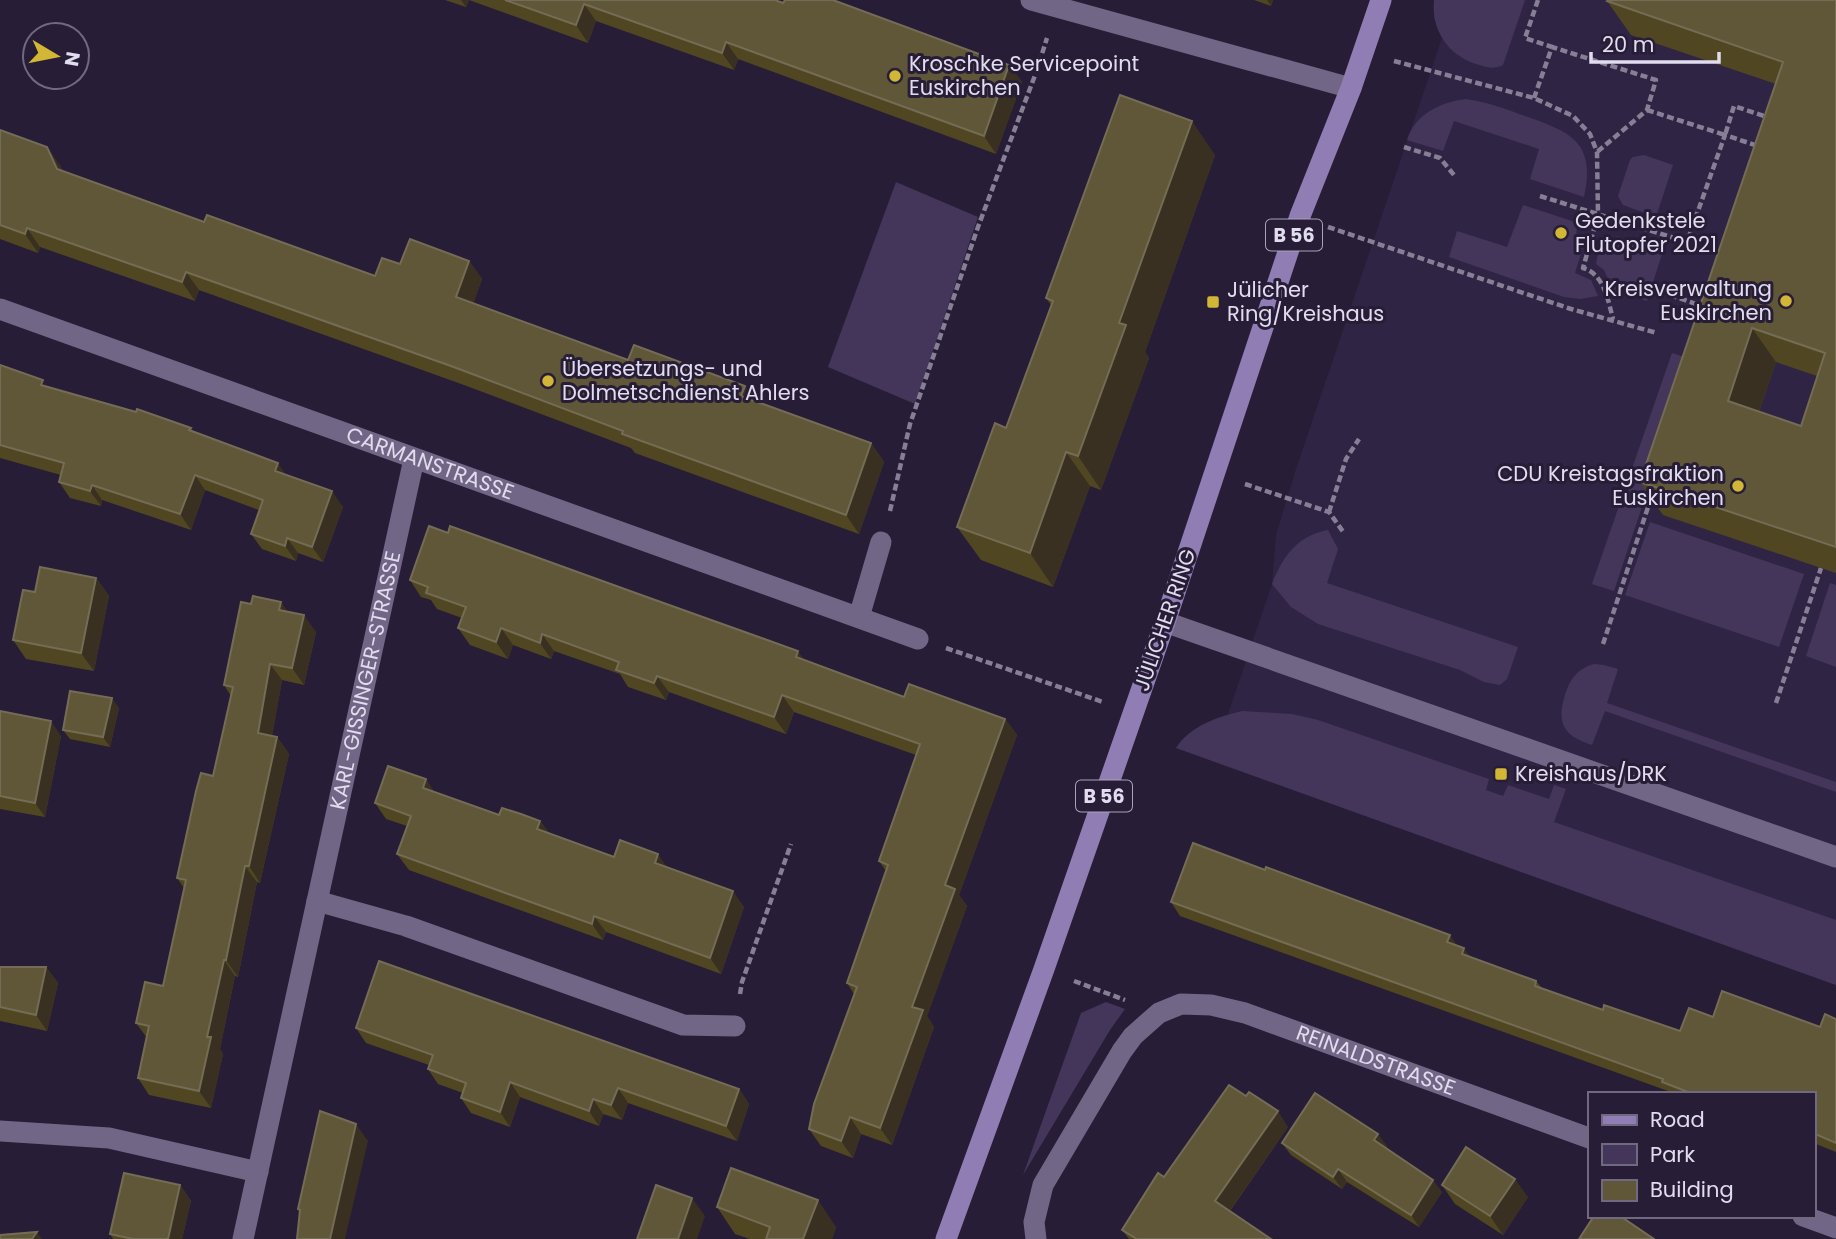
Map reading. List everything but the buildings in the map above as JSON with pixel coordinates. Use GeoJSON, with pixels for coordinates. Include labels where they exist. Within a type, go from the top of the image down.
{"type":"FeatureCollection","features":[{"type":"Feature","properties":{"kind":"main road","name":"JÜLICHER RING"},"geometry":{"type":"LineString","coordinates":[[946,1239],[1166,622],[1300,216],[1351,88],[1381,0]]}},
{"type":"Feature","properties":{"kind":"street"},"geometry":{"type":"LineString","coordinates":[[1031,0],[1351,88]]}},
{"type":"Feature","properties":{"kind":"street","name":"CARMANSTRASSE"},"geometry":{"type":"LineString","coordinates":[[0,309],[918,639]]}},
{"type":"Feature","properties":{"kind":"street","name":"KARL-GISSINGER-STRASSE"},"geometry":{"type":"LineString","coordinates":[[243,1239],[414,459]]}},
{"type":"Feature","properties":{"kind":"street"},"geometry":{"type":"LineString","coordinates":[[859,617],[881,542]]}},
{"type":"Feature","properties":{"kind":"street"},"geometry":{"type":"LineString","coordinates":[[1166,622],[1836,857]]}},
{"type":"Feature","properties":{"kind":"street"},"geometry":{"type":"LineString","coordinates":[[317,901],[406,926],[682,1025],[735,1026]]}},
{"type":"Feature","properties":{"kind":"street","name":"REINALDSTRASSE"},"geometry":{"type":"LineString","coordinates":[[1036,1239],[1034,1222],[1043,1185],[1122,1051],[1143,1025],[1159,1013],[1181,1004],[1226,1007],[1588,1138]]}},
{"type":"Feature","properties":{"kind":"street"},"geometry":{"type":"LineString","coordinates":[[0,1131],[109,1138],[258,1172]]}},
{"type":"Feature","properties":{"kind":"street"},"geometry":{"type":"LineString","coordinates":[[1808,1218],[1836,1228]]}},
{"type":"Feature","properties":{"kind":"path"},"geometry":{"type":"LineString","coordinates":[[1538,0],[1525,38],[1656,80],[1647,110],[1597,152]]}},
{"type":"Feature","properties":{"kind":"path"},"geometry":{"type":"LineString","coordinates":[[881,542],[908,442],[910,424],[978,227],[1037,70],[1056,7]]}},
{"type":"Feature","properties":{"kind":"path"},"geometry":{"type":"LineString","coordinates":[[1534,99],[1552,47]]}},
{"type":"Feature","properties":{"kind":"path"},"geometry":{"type":"LineString","coordinates":[[1363,52],[1534,99],[1573,116],[1590,134],[1597,152],[1598,215],[1583,268],[1597,276],[1606,292],[1613,319]]}},
{"type":"Feature","properties":{"kind":"path"},"geometry":{"type":"LineString","coordinates":[[1540,196],[1687,242],[1734,106],[1771,118]]}},
{"type":"Feature","properties":{"kind":"path"},"geometry":{"type":"LineString","coordinates":[[1647,110],[1761,147]]}},
{"type":"Feature","properties":{"kind":"path"},"geometry":{"type":"LineString","coordinates":[[1405,147],[1440,158],[1454,175]]}},
{"type":"Feature","properties":{"kind":"path"},"geometry":{"type":"LineString","coordinates":[[1352,236],[1571,309],[1657,333]]}},
{"type":"Feature","properties":{"kind":"path"},"geometry":{"type":"LineString","coordinates":[[1670,295],[1711,309]]}},
{"type":"Feature","properties":{"kind":"path"},"geometry":{"type":"LineString","coordinates":[[1329,512],[1346,459],[1359,439]]}},
{"type":"Feature","properties":{"kind":"path"},"geometry":{"type":"LineString","coordinates":[[1603,644],[1654,488]]}},
{"type":"Feature","properties":{"kind":"path"},"geometry":{"type":"LineString","coordinates":[[1265,490],[1329,512],[1344,533]]}},
{"type":"Feature","properties":{"kind":"path"},"geometry":{"type":"LineString","coordinates":[[1776,703],[1821,568]]}},
{"type":"Feature","properties":{"kind":"path"},"geometry":{"type":"LineString","coordinates":[[918,639],[1082,694]]}},
{"type":"Feature","properties":{"kind":"path"},"geometry":{"type":"LineString","coordinates":[[735,1026],[741,982],[791,844]]}},
{"type":"Feature","properties":{"kind":"path"},"geometry":{"type":"LineString","coordinates":[[1076,981],[1135,1004]]}},
{"type":"Feature","properties":{"kind":"shaded area"},"geometry":{"type":"Polygon","coordinates":[[[1434,0],[1836,0],[1836,985],[1176,748],[1193,730],[1228,714],[1272,584],[1276,535],[1296,469],[1442,38],[1434,18],[1434,0]]]}},
{"type":"Feature","properties":{"kind":"green space"},"geometry":{"type":"Polygon","coordinates":[[[1434,0],[1525,0],[1503,65],[1493,68],[1476,64],[1450,48],[1443,40],[1435,21],[1434,0]]]}},
{"type":"Feature","properties":{"kind":"green space"},"geometry":{"type":"Polygon","coordinates":[[[1466,99],[1511,111],[1567,134],[1583,151],[1587,178],[1584,197],[1530,179],[1539,149],[1454,121],[1443,151],[1407,140],[1416,123],[1430,111],[1447,103],[1466,99]]]}},
{"type":"Feature","properties":{"kind":"green space"},"geometry":{"type":"Polygon","coordinates":[[[1644,155],[1673,165],[1656,217],[1623,205],[1618,196],[1630,160],[1644,155]]]}},
{"type":"Feature","properties":{"kind":"green space"},"geometry":{"type":"Polygon","coordinates":[[[896,182],[978,217],[915,404],[828,367],[896,182]]]}},
{"type":"Feature","properties":{"kind":"green space"},"geometry":{"type":"Polygon","coordinates":[[[1523,205],[1578,223],[1577,235],[1584,244],[1575,273],[1591,280],[1598,296],[1580,299],[1564,297],[1449,257],[1457,231],[1507,247],[1523,205]]]}},
{"type":"Feature","properties":{"kind":"green space"},"geometry":{"type":"Polygon","coordinates":[[[1617,236],[1663,251],[1647,301],[1613,290],[1604,270],[1596,264],[1599,249],[1612,246],[1617,236]]]}},
{"type":"Feature","properties":{"kind":"green space"},"geometry":{"type":"Polygon","coordinates":[[[1672,353],[1691,359],[1614,591],[1592,584],[1672,353]]]}},
{"type":"Feature","properties":{"kind":"green space"},"geometry":{"type":"Polygon","coordinates":[[[1650,522],[1804,574],[1779,647],[1625,595],[1650,522]]]}},
{"type":"Feature","properties":{"kind":"green space"},"geometry":{"type":"Polygon","coordinates":[[[1328,530],[1338,549],[1327,583],[1518,647],[1507,679],[1500,685],[1484,682],[1460,670],[1318,624],[1291,607],[1272,584],[1276,574],[1286,556],[1300,542],[1328,530]]]}},
{"type":"Feature","properties":{"kind":"green space"},"geometry":{"type":"Polygon","coordinates":[[[1830,583],[1836,585],[1836,667],[1806,656],[1830,583]]]}},
{"type":"Feature","properties":{"kind":"green space"},"geometry":{"type":"Polygon","coordinates":[[[1594,664],[1618,669],[1607,703],[1836,782],[1836,792],[1605,711],[1592,745],[1582,741],[1565,728],[1561,714],[1562,705],[1575,675],[1594,664]]]}},
{"type":"Feature","properties":{"kind":"green space"},"geometry":{"type":"Polygon","coordinates":[[[1242,711],[1292,714],[1318,720],[1489,779],[1486,790],[1503,796],[1508,785],[1549,799],[1554,785],[1566,789],[1554,822],[1836,920],[1836,985],[1176,748],[1196,728],[1242,711]]]}},
{"type":"Feature","properties":{"kind":"green space"},"geometry":{"type":"Polygon","coordinates":[[[1106,1002],[1125,1009],[1023,1175],[1081,1013],[1106,1002]]]}},
{"type":"Feature","properties":{"kind":"place","name":"Kroschke Servicepoint Euskirchen"},"geometry":{"type":"Point","coordinates":[895,76]}},
{"type":"Feature","properties":{"kind":"place","name":"Gedenkstele Flutopfer 2021"},"geometry":{"type":"Point","coordinates":[1561,233]}},
{"type":"Feature","properties":{"kind":"place","name":"Kreisverwaltung Euskirchen"},"geometry":{"type":"Point","coordinates":[1786,301]}},
{"type":"Feature","properties":{"kind":"place","name":"Jülicher Ring/Kreishaus"},"geometry":{"type":"Point","coordinates":[1213,302]}},
{"type":"Feature","properties":{"kind":"place","name":"Übersetzungs- und Dolmetschdienst Ahlers"},"geometry":{"type":"Point","coordinates":[548,381]}},
{"type":"Feature","properties":{"kind":"place","name":"CDU Kreistagsfraktion Euskirchen"},"geometry":{"type":"Point","coordinates":[1738,486]}},
{"type":"Feature","properties":{"kind":"place","name":"Kreishaus/DRK"},"geometry":{"type":"Point","coordinates":[1501,774]}}]}
